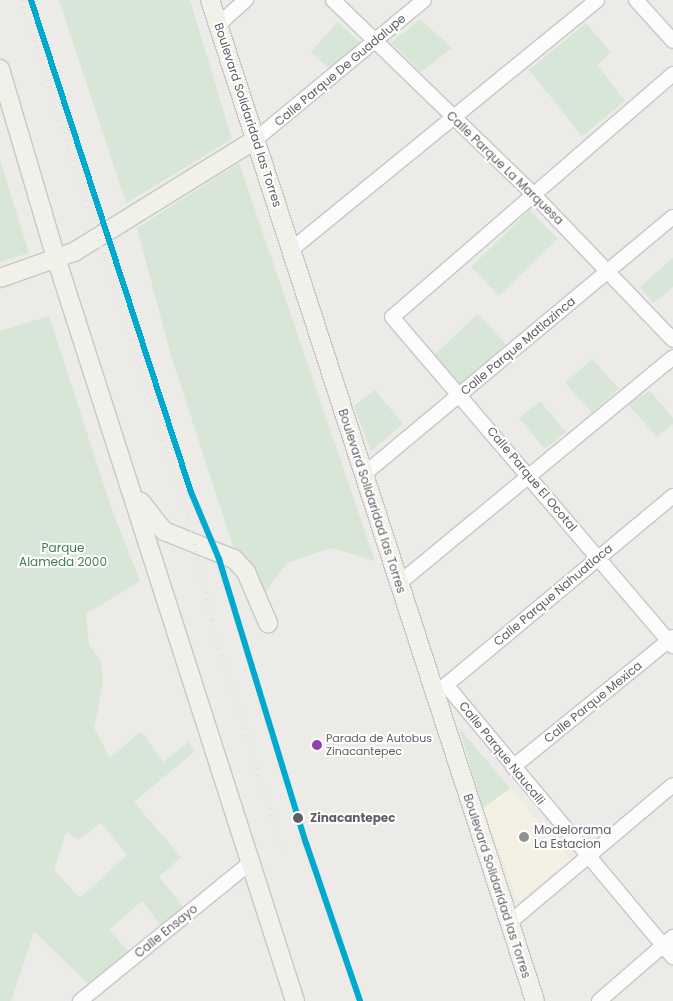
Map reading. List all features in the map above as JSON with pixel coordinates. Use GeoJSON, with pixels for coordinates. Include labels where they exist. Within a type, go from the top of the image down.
{"type":"FeatureCollection","features":[{"type":"Feature","properties":{"kind":"main road","name":"Boulevard Solidaridad las Torres"},"geometry":{"type":"LineString","coordinates":[[210,0],[292,249],[398,584],[440,690],[509,924],[535,1001]]}},
{"type":"Feature","properties":{"kind":"main road"},"geometry":{"type":"LineString","coordinates":[[0,69],[56,258],[252,861],[295,1001]]}},
{"type":"Feature","properties":{"kind":"main road"},"geometry":{"type":"LineString","coordinates":[[0,278],[74,252],[256,139]]}},
{"type":"Feature","properties":{"kind":"main road"},"geometry":{"type":"LineString","coordinates":[[25,270],[47,274],[65,283]]}},
{"type":"Feature","properties":{"kind":"main road"},"geometry":{"type":"LineString","coordinates":[[130,484],[164,531],[176,538],[220,551],[241,565],[268,623]]}},
{"type":"Feature","properties":{"kind":"street"},"geometry":{"type":"LineString","coordinates":[[218,25],[246,0]]}},
{"type":"Feature","properties":{"kind":"street","name":"Calle Parque La Marquesa"},"geometry":{"type":"LineString","coordinates":[[334,0],[608,270],[673,340]]}},
{"type":"Feature","properties":{"kind":"street","name":"Calle Parque De Guadalupe"},"geometry":{"type":"LineString","coordinates":[[256,139],[424,0]]}},
{"type":"Feature","properties":{"kind":"street"},"geometry":{"type":"LineString","coordinates":[[292,249],[455,118],[597,0]]}},
{"type":"Feature","properties":{"kind":"street"},"geometry":{"type":"LineString","coordinates":[[636,0],[673,41]]}},
{"type":"Feature","properties":{"kind":"street"},"geometry":{"type":"LineString","coordinates":[[534,196],[673,74]]}},
{"type":"Feature","properties":{"kind":"street","name":"Calle Parque El Ocotal"},"geometry":{"type":"LineString","coordinates":[[534,196],[393,314],[392,318],[460,394],[672,641]]}},
{"type":"Feature","properties":{"kind":"street","name":"Calle Parque Matlazinca"},"geometry":{"type":"LineString","coordinates":[[363,475],[673,217]]}},
{"type":"Feature","properties":{"kind":"street"},"geometry":{"type":"LineString","coordinates":[[398,584],[673,357]]}},
{"type":"Feature","properties":{"kind":"street","name":"Calle Parque Nahuatlaca"},"geometry":{"type":"LineString","coordinates":[[440,690],[673,496]]}},
{"type":"Feature","properties":{"kind":"street","name":"Calle Parque Mexica"},"geometry":{"type":"LineString","coordinates":[[513,767],[672,641]]}},
{"type":"Feature","properties":{"kind":"street","name":"Calle Parque Naucalli"},"geometry":{"type":"LineString","coordinates":[[440,690],[513,767],[588,857],[668,941],[673,957]]}},
{"type":"Feature","properties":{"kind":"street"},"geometry":{"type":"LineString","coordinates":[[509,924],[673,785]]}},
{"type":"Feature","properties":{"kind":"street","name":"Calle Ensayo"},"geometry":{"type":"LineString","coordinates":[[80,1001],[252,861]]}},
{"type":"Feature","properties":{"kind":"street"},"geometry":{"type":"LineString","coordinates":[[599,1001],[668,941]]}},
{"type":"Feature","properties":{"kind":"shaded area"},"geometry":{"type":"Polygon","coordinates":[[[510,788],[571,860],[518,901],[483,808],[510,788]]]}},
{"type":"Feature","properties":{"kind":"green space"},"geometry":{"type":"Polygon","coordinates":[[[59,0],[190,0],[232,139],[126,203],[59,0]]]}},
{"type":"Feature","properties":{"kind":"green space"},"geometry":{"type":"Polygon","coordinates":[[[420,19],[452,48],[421,72],[391,43],[420,19]]]}},
{"type":"Feature","properties":{"kind":"green space"},"geometry":{"type":"Polygon","coordinates":[[[337,22],[360,42],[333,72],[311,52],[337,22]]]}},
{"type":"Feature","properties":{"kind":"green space"},"geometry":{"type":"Polygon","coordinates":[[[586,23],[611,53],[597,65],[625,101],[582,136],[529,70],[586,23]]]}},
{"type":"Feature","properties":{"kind":"green space"},"geometry":{"type":"Polygon","coordinates":[[[0,160],[29,253],[0,262],[0,160]]]}},
{"type":"Feature","properties":{"kind":"green space"},"geometry":{"type":"Polygon","coordinates":[[[239,163],[375,561],[331,548],[287,563],[253,608],[170,352],[137,228],[239,163]]]}},
{"type":"Feature","properties":{"kind":"green space"},"geometry":{"type":"Polygon","coordinates":[[[530,210],[558,239],[499,296],[471,267],[530,210]]]}},
{"type":"Feature","properties":{"kind":"green space"},"geometry":{"type":"Polygon","coordinates":[[[673,258],[673,287],[653,303],[640,287],[673,258]]]}},
{"type":"Feature","properties":{"kind":"green space"},"geometry":{"type":"Polygon","coordinates":[[[478,314],[506,344],[460,387],[432,357],[478,314]]]}},
{"type":"Feature","properties":{"kind":"green space","name":"Parque Alameda 2000"},"geometry":{"type":"Polygon","coordinates":[[[49,316],[113,513],[140,581],[86,614],[89,645],[101,662],[103,683],[94,728],[110,758],[141,731],[163,762],[189,742],[194,752],[134,802],[181,857],[159,877],[184,908],[161,925],[142,901],[109,930],[130,953],[90,986],[34,931],[11,1001],[0,1001],[0,331],[49,316]],[[101,823],[78,840],[66,832],[54,870],[80,898],[127,855],[101,823]]]}},
{"type":"Feature","properties":{"kind":"green space"},"geometry":{"type":"Polygon","coordinates":[[[592,359],[619,389],[592,413],[565,383],[592,359]]]}},
{"type":"Feature","properties":{"kind":"green space"},"geometry":{"type":"Polygon","coordinates":[[[375,390],[403,424],[371,451],[354,406],[375,390]]]}},
{"type":"Feature","properties":{"kind":"green space"},"geometry":{"type":"Polygon","coordinates":[[[650,391],[673,418],[673,424],[657,437],[628,404],[650,391]]]}},
{"type":"Feature","properties":{"kind":"green space"},"geometry":{"type":"Polygon","coordinates":[[[540,401],[566,432],[545,449],[519,418],[540,401]]]}},
{"type":"Feature","properties":{"kind":"green space"},"geometry":{"type":"Polygon","coordinates":[[[459,728],[510,788],[483,808],[459,728]]]}},
{"type":"Feature","properties":{"kind":"railway"},"geometry":{"type":"LineString","coordinates":[[21,0],[188,517],[211,621],[282,849]]}},
{"type":"Feature","properties":{"kind":"railway"},"geometry":{"type":"LineString","coordinates":[[31,0],[191,492],[219,559],[306,843]]}},
{"type":"Feature","properties":{"kind":"transit line"},"geometry":{"type":"LineString","coordinates":[[31,0],[191,492],[219,559],[306,843],[360,1001]]}},
{"type":"Feature","properties":{"kind":"place","name":"Parada de Autobus Zinacantepec"},"geometry":{"type":"Point","coordinates":[317,745]}},
{"type":"Feature","properties":{"kind":"place","name":"Zinacantepec"},"geometry":{"type":"Point","coordinates":[298,818]}},
{"type":"Feature","properties":{"kind":"place","name":"Modelorama La Estacion"},"geometry":{"type":"Point","coordinates":[524,837]}}]}
